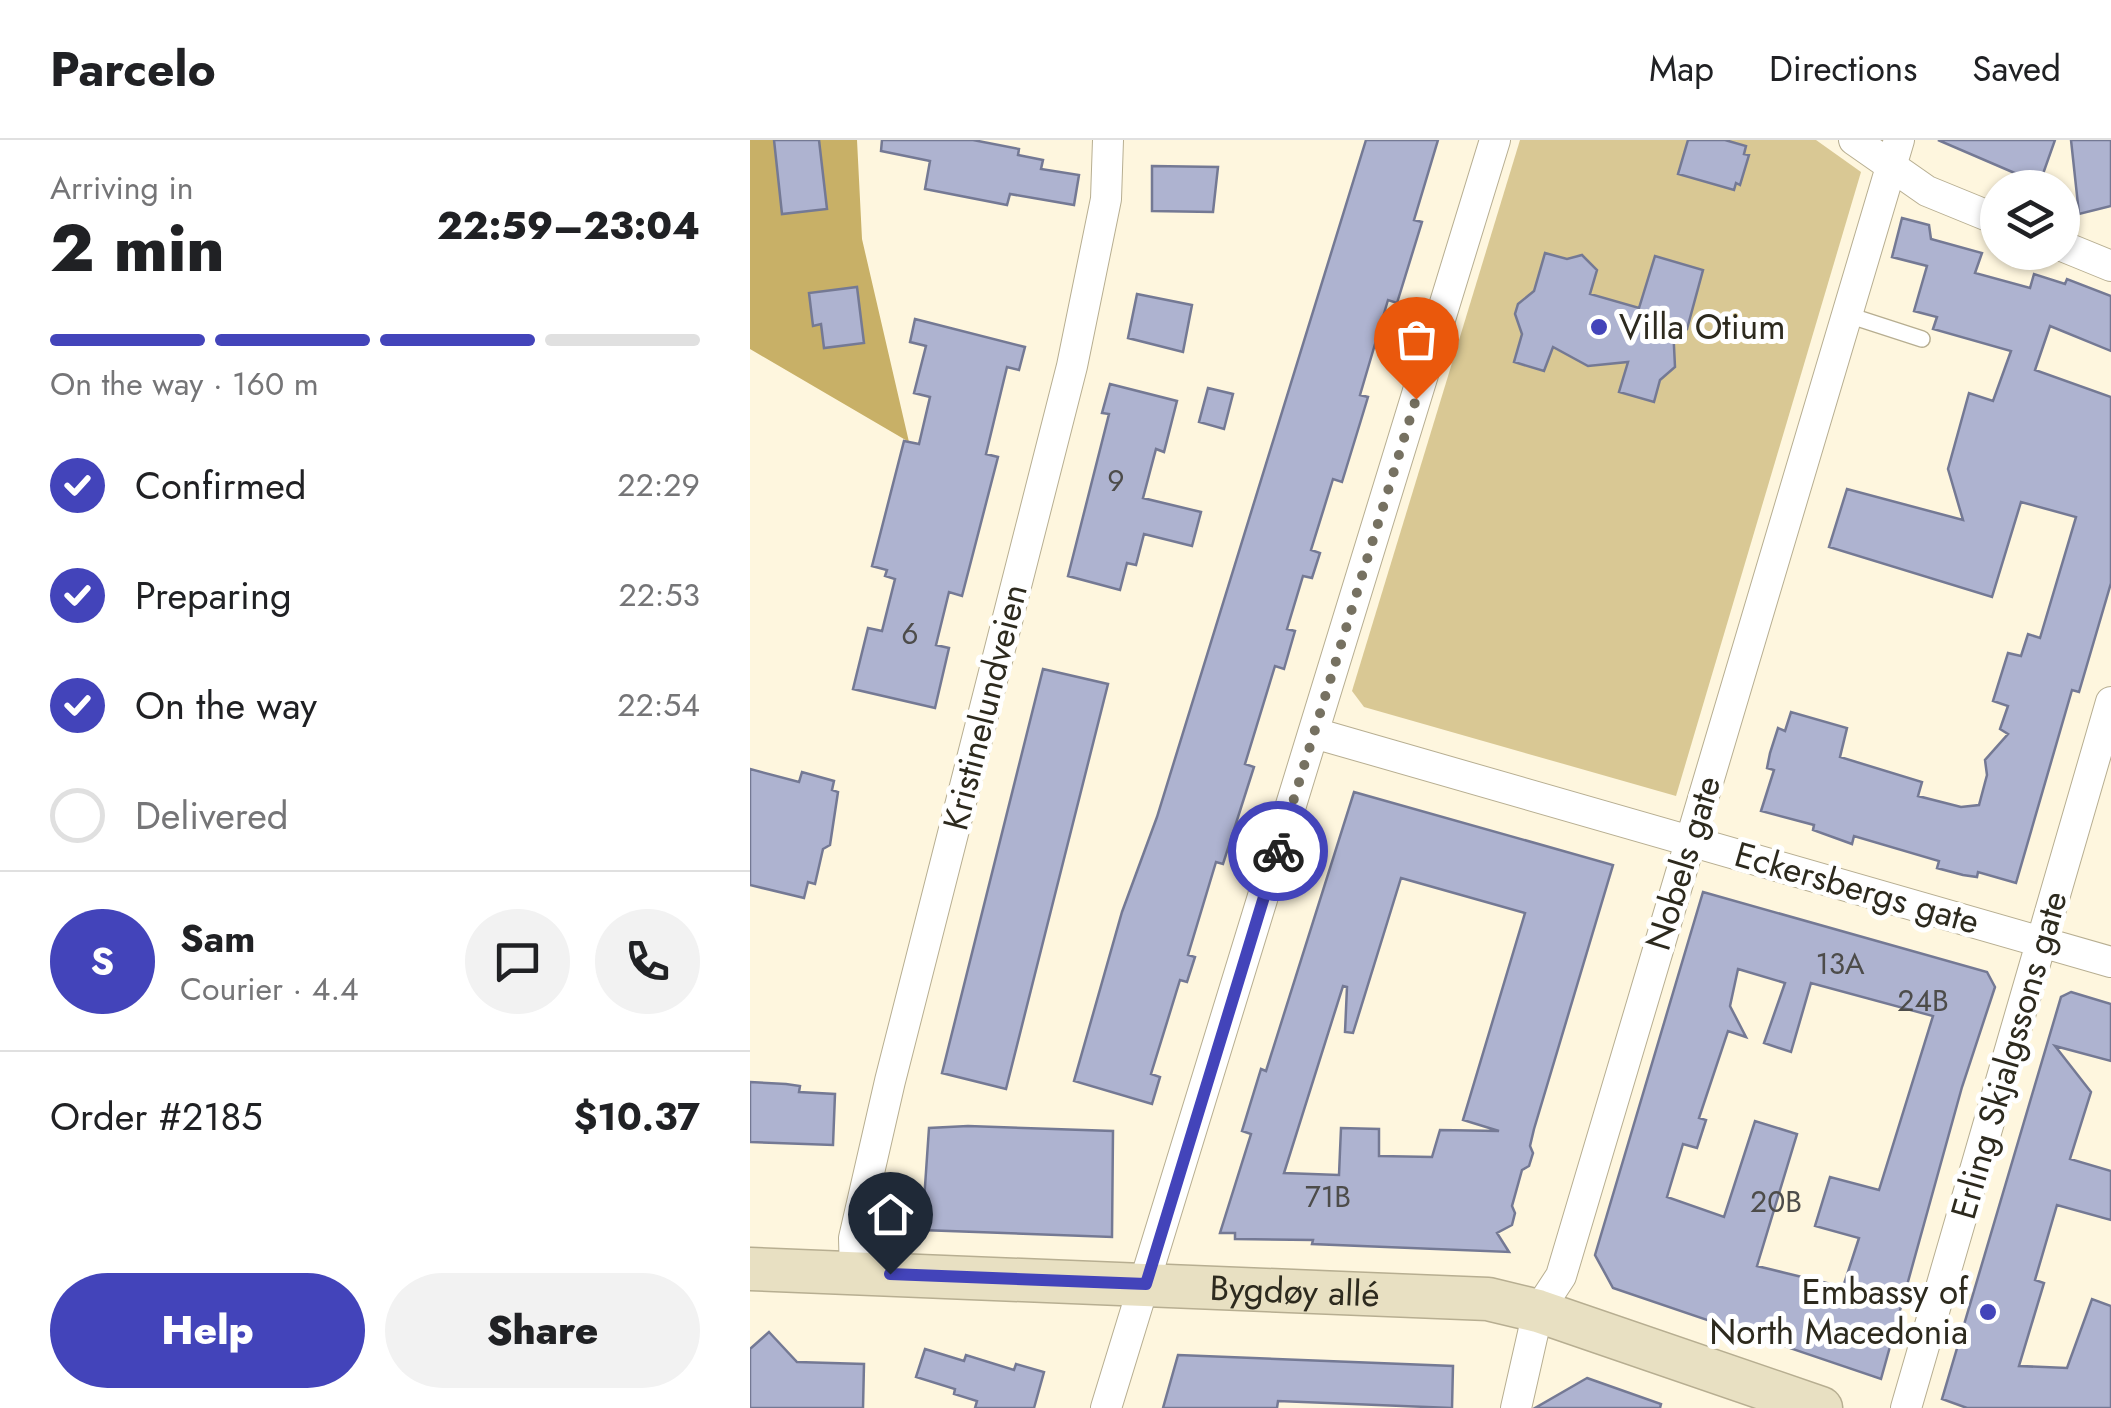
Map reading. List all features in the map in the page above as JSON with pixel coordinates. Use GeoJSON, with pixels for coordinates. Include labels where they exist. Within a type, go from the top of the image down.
{"type":"FeatureCollection","features":[{"type":"Feature","properties":{"kind":"main road","name":"Bygdøy allé"},"geometry":{"type":"LineString","coordinates":[[750,1270],[1453,1296],[1538,1311],[1820,1408]]}},
{"type":"Feature","properties":{"kind":"street","name":"Kristinelundveien"},"geometry":{"type":"LineString","coordinates":[[855,1273],[854,1238],[890,1081],[1072,366],[1106,199],[1108,140]]}},
{"type":"Feature","properties":{"kind":"street"},"geometry":{"type":"LineString","coordinates":[[1106,1408],[1496,140]]}},
{"type":"Feature","properties":{"kind":"street"},"geometry":{"type":"LineString","coordinates":[[1854,140],[1895,153],[1927,191],[1980,213]]}},
{"type":"Feature","properties":{"kind":"street","name":"Nobels gate"},"geometry":{"type":"LineString","coordinates":[[1516,1408],[1538,1311],[1561,1276],[1895,153]]}},
{"type":"Feature","properties":{"kind":"street"},"geometry":{"type":"LineString","coordinates":[[2080,253],[2111,266]]}},
{"type":"Feature","properties":{"kind":"street","name":"Erling Skjalgssons gate"},"geometry":{"type":"LineString","coordinates":[[1906,1408],[2111,702]]}},
{"type":"Feature","properties":{"kind":"street","name":"Eckersbergs gate"},"geometry":{"type":"LineString","coordinates":[[1314,732],[2111,962]]}},
{"type":"Feature","properties":{"kind":"lane"},"geometry":{"type":"LineString","coordinates":[[1848,315],[1922,339]]}},
{"type":"Feature","properties":{"kind":"shaded area"},"geometry":{"type":"Polygon","coordinates":[[[750,140],[857,140],[862,239],[909,442],[750,349],[750,140]]]}},
{"type":"Feature","properties":{"kind":"shaded area"},"geometry":{"type":"Polygon","coordinates":[[[1520,140],[1816,140],[1861,172],[1676,796],[1364,707],[1352,691],[1520,140]]]}},
{"type":"Feature","properties":{"kind":"building"},"geometry":{"type":"Polygon","coordinates":[[[774,140],[819,140],[827,209],[782,214],[774,140]]]}},
{"type":"Feature","properties":{"kind":"building"},"geometry":{"type":"Polygon","coordinates":[[[882,140],[973,140],[1019,149],[1018,155],[1043,160],[1041,169],[1079,175],[1074,205],[1010,194],[1007,205],[925,189],[930,161],[881,151],[882,140]]]}},
{"type":"Feature","properties":{"kind":"building"},"geometry":{"type":"Polygon","coordinates":[[[1366,140],[1438,140],[1414,220],[1422,222],[1397,303],[1388,300],[1360,395],[1368,397],[1342,482],[1333,479],[1311,550],[1320,553],[1312,578],[1303,576],[1287,629],[1295,631],[1284,669],[1275,666],[1245,764],[1254,767],[1223,864],[1216,862],[1188,955],[1195,957],[1187,982],[1180,980],[1151,1074],[1160,1077],[1152,1104],[1074,1081],[1122,912],[1157,817],[1366,140]]]}},
{"type":"Feature","properties":{"kind":"building"},"geometry":{"type":"Polygon","coordinates":[[[1688,140],[1725,140],[1746,146],[1744,154],[1749,155],[1740,185],[1736,183],[1734,190],[1678,174],[1688,140]]]}},
{"type":"Feature","properties":{"kind":"building"},"geometry":{"type":"Polygon","coordinates":[[[1938,140],[2055,140],[2044,170],[2008,170],[1938,140]]]}},
{"type":"Feature","properties":{"kind":"building"},"geometry":{"type":"Polygon","coordinates":[[[2071,140],[2111,140],[2111,206],[2080,214],[2080,170],[2074,170],[2071,140]]]}},
{"type":"Feature","properties":{"kind":"building"},"geometry":{"type":"Polygon","coordinates":[[[1152,166],[1218,167],[1213,212],[1152,211],[1152,166]]]}},
{"type":"Feature","properties":{"kind":"building"},"geometry":{"type":"Polygon","coordinates":[[[1902,218],[1929,225],[1931,239],[1980,252],[1975,273],[2030,288],[2034,274],[2065,284],[2067,279],[2111,296],[2111,351],[2050,326],[2035,370],[2111,397],[2111,583],[2079,692],[2072,690],[2016,883],[1978,872],[1977,877],[1937,868],[1939,861],[1854,836],[1852,844],[1813,830],[1814,825],[1761,811],[1774,770],[1767,768],[1770,753],[1778,728],[1785,731],[1791,712],[1847,728],[1840,757],[1922,782],[1918,796],[1961,807],[1979,805],[1987,775],[1985,760],[2008,734],[2000,729],[2008,706],[1993,701],[2008,653],[2021,656],[2028,634],[2040,638],[2076,517],[2021,502],[1992,597],[1829,547],[1847,489],[1963,520],[1948,469],[1969,393],[1993,401],[2011,351],[1933,329],[1937,317],[1914,311],[1927,266],[1892,257],[1902,218]]]}},
{"type":"Feature","properties":{"kind":"building","name":"Villa Otium"},"geometry":{"type":"Polygon","coordinates":[[[1545,253],[1567,259],[1582,255],[1597,270],[1590,294],[1639,308],[1655,256],[1703,270],[1687,329],[1673,326],[1675,367],[1660,380],[1654,402],[1619,392],[1628,362],[1588,366],[1553,347],[1544,371],[1514,362],[1522,334],[1515,314],[1518,304],[1534,291],[1545,253]]]}},
{"type":"Feature","properties":{"kind":"building"},"geometry":{"type":"Polygon","coordinates":[[[857,287],[864,343],[824,348],[821,324],[813,326],[809,293],[857,287]]]}},
{"type":"Feature","properties":{"kind":"building"},"geometry":{"type":"Polygon","coordinates":[[[1137,294],[1192,305],[1183,352],[1128,338],[1137,294]]]}},
{"type":"Feature","properties":{"kind":"building"},"geometry":{"type":"Polygon","coordinates":[[[915,319],[1025,347],[1019,370],[1007,367],[986,454],[998,457],[962,596],[949,592],[936,645],[949,648],[935,708],[853,689],[868,628],[882,631],[895,579],[885,576],[887,570],[872,566],[904,441],[919,444],[930,397],[914,393],[926,346],[910,342],[915,319]]]}},
{"type":"Feature","properties":{"kind":"building"},"geometry":{"type":"Polygon","coordinates":[[[1110,384],[1177,401],[1164,452],[1156,449],[1143,498],[1201,512],[1192,546],[1144,534],[1136,565],[1127,563],[1120,590],[1068,576],[1109,414],[1102,413],[1110,384]]]}},
{"type":"Feature","properties":{"kind":"building"},"geometry":{"type":"Polygon","coordinates":[[[1208,388],[1233,394],[1224,429],[1199,422],[1208,388]]]}},
{"type":"Feature","properties":{"kind":"building"},"geometry":{"type":"Polygon","coordinates":[[[1043,669],[1108,684],[1006,1089],[942,1073],[1043,669]]]}},
{"type":"Feature","properties":{"kind":"building"},"geometry":{"type":"Polygon","coordinates":[[[750,769],[799,782],[802,772],[834,781],[832,790],[838,792],[830,845],[823,849],[815,884],[808,882],[804,898],[750,885],[750,769]]]}},
{"type":"Feature","properties":{"kind":"building"},"geometry":{"type":"Polygon","coordinates":[[[1354,792],[1613,865],[1534,1129],[1530,1146],[1533,1153],[1529,1166],[1522,1170],[1512,1206],[1512,1225],[1497,1233],[1509,1252],[1235,1239],[1235,1233],[1220,1233],[1251,1134],[1242,1131],[1261,1069],[1266,1071],[1354,792]],[[1401,878],[1353,1033],[1345,1032],[1347,987],[1343,986],[1284,1173],[1339,1175],[1341,1128],[1379,1129],[1379,1156],[1432,1157],[1440,1130],[1499,1131],[1463,1120],[1525,913],[1401,878]]]}},
{"type":"Feature","properties":{"kind":"building"},"geometry":{"type":"Polygon","coordinates":[[[1703,892],[1987,972],[1995,987],[1962,1087],[1881,1379],[1613,1288],[1595,1255],[1703,892]],[[1738,969],[1730,1006],[1746,1037],[1728,1031],[1699,1118],[1706,1120],[1697,1148],[1683,1144],[1667,1197],[1724,1217],[1755,1121],[1797,1134],[1757,1266],[1843,1287],[1859,1238],[1815,1226],[1830,1177],[1879,1190],[1933,1016],[1811,983],[1791,1052],[1764,1043],[1785,983],[1738,969]]]}},
{"type":"Feature","properties":{"kind":"building"},"geometry":{"type":"Polygon","coordinates":[[[2071,992],[2111,1004],[2111,1061],[2055,1046],[2091,1092],[2070,1159],[2111,1171],[2111,1220],[2057,1205],[2035,1280],[2044,1283],[2019,1366],[2067,1368],[2092,1299],[2111,1306],[2111,1408],[1967,1408],[1942,1399],[2061,997],[2071,992]]]}},
{"type":"Feature","properties":{"kind":"building"},"geometry":{"type":"Polygon","coordinates":[[[750,1082],[800,1086],[799,1092],[835,1094],[833,1145],[750,1142],[750,1082]]]}},
{"type":"Feature","properties":{"kind":"building"},"geometry":{"type":"Polygon","coordinates":[[[929,1128],[1113,1131],[1112,1237],[922,1230],[929,1128]]]}},
{"type":"Feature","properties":{"kind":"building"},"geometry":{"type":"Polygon","coordinates":[[[769,1332],[797,1362],[864,1364],[863,1408],[750,1408],[750,1349],[769,1332]]]}},
{"type":"Feature","properties":{"kind":"building"},"geometry":{"type":"Polygon","coordinates":[[[925,1349],[964,1361],[966,1355],[1014,1370],[1016,1364],[1044,1372],[1034,1408],[975,1408],[977,1401],[954,1394],[955,1389],[916,1377],[925,1349]]]}},
{"type":"Feature","properties":{"kind":"building"},"geometry":{"type":"Polygon","coordinates":[[[1178,1355],[1453,1366],[1452,1408],[1278,1401],[1277,1408],[1163,1408],[1178,1355]]]}},
{"type":"Feature","properties":{"kind":"building"},"geometry":{"type":"Polygon","coordinates":[[[1587,1378],[1661,1404],[1660,1408],[1535,1408],[1587,1378]]]}},
{"type":"Feature","properties":{"kind":"way so far"},"geometry":{"type":"LineString","coordinates":[[1278,851],[1416,399]]}},
{"type":"Feature","properties":{"kind":"place","name":"Villa Otium"},"geometry":{"type":"Point","coordinates":[1599,327]}},
{"type":"Feature","properties":{"kind":"place","name":"Embassy of North Macedonia"},"geometry":{"type":"Point","coordinates":[1988,1312]}},
{"type":"Feature","properties":{"kind":"route"},"geometry":{"type":"LineString","coordinates":[[890,1274],[1146,1284],[1278,851]]}}]}
